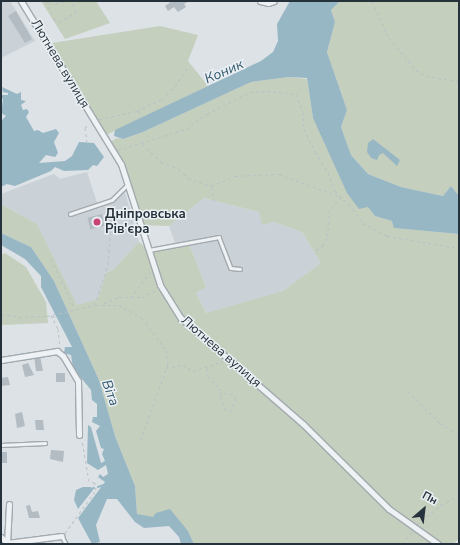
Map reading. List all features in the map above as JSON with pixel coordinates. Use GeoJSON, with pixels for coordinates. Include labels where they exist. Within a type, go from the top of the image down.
{"type":"FeatureCollection","features":[{"type":"Feature","properties":{"kind":"street","name":"Лютнева вулиця"},"geometry":{"type":"LineString","coordinates":[[21,1],[113,151],[127,184],[154,266],[165,293],[181,318],[303,424],[372,494],[414,528],[438,544]]}},
{"type":"Feature","properties":{"kind":"street"},"geometry":{"type":"LineString","coordinates":[[260,1],[268,3],[274,1]]}},
{"type":"Feature","properties":{"kind":"street"},"geometry":{"type":"LineString","coordinates":[[1,360],[57,351],[71,367],[78,381],[79,435]]}},
{"type":"Feature","properties":{"kind":"street"},"geometry":{"type":"LineString","coordinates":[[7,543],[8,504]]}},
{"type":"Feature","properties":{"kind":"street"},"geometry":{"type":"LineString","coordinates":[[7,543],[62,536]]}},
{"type":"Feature","properties":{"kind":"street"},"geometry":{"type":"LineString","coordinates":[[1,537],[7,543]]}},
{"type":"Feature","properties":{"kind":"lane"},"geometry":{"type":"LineString","coordinates":[[70,214],[112,200],[127,184]]}},
{"type":"Feature","properties":{"kind":"lane"},"geometry":{"type":"LineString","coordinates":[[149,250],[219,237],[231,268],[240,268]]}},
{"type":"Feature","properties":{"kind":"lane"},"geometry":{"type":"LineString","coordinates":[[1,446],[45,442]]}},
{"type":"Feature","properties":{"kind":"lane"},"geometry":{"type":"LineString","coordinates":[[62,536],[66,544]]}},
{"type":"Feature","properties":{"kind":"path"},"geometry":{"type":"LineString","coordinates":[[46,1],[54,19],[62,22],[77,10],[71,1]]}},
{"type":"Feature","properties":{"kind":"path"},"geometry":{"type":"LineString","coordinates":[[47,3],[55,4],[64,1]]}},
{"type":"Feature","properties":{"kind":"path"},"geometry":{"type":"LineString","coordinates":[[372,1],[389,38],[416,70],[426,76],[459,80]]}},
{"type":"Feature","properties":{"kind":"path"},"geometry":{"type":"LineString","coordinates":[[87,142],[85,128],[94,120],[137,111],[162,99],[175,86],[188,67]]}},
{"type":"Feature","properties":{"kind":"path"},"geometry":{"type":"LineString","coordinates":[[113,151],[142,143],[159,135],[186,129],[207,114],[250,92],[267,90],[296,94],[303,112],[304,129],[315,152],[328,172],[334,191],[363,223],[387,236],[459,248]]}},
{"type":"Feature","properties":{"kind":"path"},"geometry":{"type":"LineString","coordinates":[[137,111],[142,117]]}},
{"type":"Feature","properties":{"kind":"path"},"geometry":{"type":"LineString","coordinates":[[142,143],[161,162],[178,169],[188,178],[211,186],[235,176],[278,174],[341,197]]}},
{"type":"Feature","properties":{"kind":"path"},"geometry":{"type":"LineString","coordinates":[[211,186],[214,201]]}},
{"type":"Feature","properties":{"kind":"path"},"geometry":{"type":"LineString","coordinates":[[314,252],[325,241],[330,210],[341,197]]}},
{"type":"Feature","properties":{"kind":"path"},"geometry":{"type":"LineString","coordinates":[[95,305],[106,273],[112,200]]}},
{"type":"Feature","properties":{"kind":"path"},"geometry":{"type":"LineString","coordinates":[[51,259],[75,308]]}},
{"type":"Feature","properties":{"kind":"path"},"geometry":{"type":"LineString","coordinates":[[130,299],[143,285],[154,266]]}},
{"type":"Feature","properties":{"kind":"path"},"geometry":{"type":"LineString","coordinates":[[51,316],[75,308],[104,303],[118,297],[130,299],[142,297],[153,290],[165,293]]}},
{"type":"Feature","properties":{"kind":"path"},"geometry":{"type":"LineString","coordinates":[[104,303],[119,306],[142,318],[166,350],[166,369],[141,439]]}},
{"type":"Feature","properties":{"kind":"path"},"geometry":{"type":"LineString","coordinates":[[1,314],[19,317],[56,316]]}},
{"type":"Feature","properties":{"kind":"path"},"geometry":{"type":"LineString","coordinates":[[51,316],[61,342],[57,351]]}},
{"type":"Feature","properties":{"kind":"path"},"geometry":{"type":"LineString","coordinates":[[166,369],[183,365],[193,371],[206,368],[228,358]]}},
{"type":"Feature","properties":{"kind":"path"},"geometry":{"type":"LineString","coordinates":[[206,368],[208,376],[220,392],[225,409],[230,412],[236,399],[233,394],[220,392]]}},
{"type":"Feature","properties":{"kind":"path"},"geometry":{"type":"LineString","coordinates":[[408,392],[424,409],[459,436]]}},
{"type":"Feature","properties":{"kind":"path"},"geometry":{"type":"LineString","coordinates":[[62,536],[96,490],[95,483],[89,481],[85,447],[79,435]]}},
{"type":"Feature","properties":{"kind":"path"},"geometry":{"type":"LineString","coordinates":[[403,544],[423,518],[459,495]]}},
{"type":"Feature","properties":{"kind":"shaded area"},"geometry":{"type":"Polygon","coordinates":[[[1,1],[10,1],[35,41],[1,58],[1,1]]]}},
{"type":"Feature","properties":{"kind":"shaded area"},"geometry":{"type":"Polygon","coordinates":[[[87,172],[99,209],[125,192],[139,242],[113,270],[106,273],[98,299],[77,305],[37,224],[1,204],[1,194],[54,174],[60,179],[87,172]]]}},
{"type":"Feature","properties":{"kind":"shaded area"},"geometry":{"type":"Polygon","coordinates":[[[204,198],[259,212],[263,225],[274,222],[302,232],[321,263],[283,291],[206,313],[196,293],[206,287],[189,244],[176,246],[169,226],[204,198]]]}},
{"type":"Feature","properties":{"kind":"green space"},"geometry":{"type":"Polygon","coordinates":[[[41,1],[96,1],[110,23],[65,39],[41,1]]]}},
{"type":"Feature","properties":{"kind":"green space"},"geometry":{"type":"Polygon","coordinates":[[[340,1],[459,1],[459,196],[451,186],[443,196],[401,187],[368,174],[351,155],[341,127],[347,110],[327,52],[335,22],[331,10],[340,1]]]}},
{"type":"Feature","properties":{"kind":"green space"},"geometry":{"type":"Polygon","coordinates":[[[160,26],[198,35],[188,61],[208,86],[106,135],[52,43],[160,26]]]}},
{"type":"Feature","properties":{"kind":"green space"},"geometry":{"type":"Polygon","coordinates":[[[289,77],[307,79],[313,118],[375,216],[392,221],[395,228],[459,234],[459,539],[455,542],[457,544],[194,544],[188,531],[137,514],[135,486],[115,436],[99,380],[54,281],[31,247],[1,233],[1,204],[37,224],[77,305],[98,299],[106,273],[113,270],[139,242],[149,250],[189,244],[206,287],[196,293],[206,313],[283,291],[321,263],[302,232],[274,222],[262,225],[259,212],[204,198],[169,226],[140,225],[121,164],[108,143],[117,138],[123,139],[143,132],[251,82],[289,77]]]}},
{"type":"Feature","properties":{"kind":"green space"},"geometry":{"type":"Polygon","coordinates":[[[5,253],[26,267],[46,302],[48,323],[1,325],[1,255],[5,253]]]}},
{"type":"Feature","properties":{"kind":"water"},"geometry":{"type":"Polygon","coordinates":[[[290,1],[340,1],[331,10],[335,22],[327,52],[347,110],[341,127],[351,155],[368,174],[401,187],[443,196],[451,186],[459,196],[459,234],[394,228],[392,221],[375,216],[368,207],[359,209],[347,193],[313,118],[307,78],[289,77],[251,82],[143,132],[123,139],[114,136],[115,130],[261,61],[273,52],[278,41],[277,24],[290,1]]]}},
{"type":"Feature","properties":{"kind":"water"},"geometry":{"type":"Polygon","coordinates":[[[2,87],[17,94],[21,92],[21,100],[26,101],[21,105],[23,110],[27,109],[29,112],[26,117],[34,131],[38,130],[43,133],[56,129],[59,133],[54,142],[58,153],[55,157],[46,155],[39,163],[65,161],[72,156],[79,142],[94,143],[104,157],[97,166],[93,165],[88,170],[64,171],[55,167],[51,171],[15,186],[7,184],[1,187],[1,121],[6,116],[1,113],[3,100],[1,95],[8,95],[8,93],[3,92],[2,87]]]}},
{"type":"Feature","properties":{"kind":"water"},"geometry":{"type":"Polygon","coordinates":[[[373,139],[400,160],[397,166],[383,153],[379,155],[377,160],[371,158],[367,152],[368,143],[373,139]]]}},
{"type":"Feature","properties":{"kind":"water"},"geometry":{"type":"Polygon","coordinates":[[[1,233],[31,247],[54,281],[99,380],[115,436],[135,486],[137,514],[153,517],[156,513],[170,509],[188,531],[194,544],[181,544],[179,537],[169,526],[144,528],[135,522],[117,499],[107,499],[96,525],[100,542],[92,544],[78,518],[105,482],[98,477],[100,474],[103,477],[108,474],[106,465],[98,470],[87,463],[88,425],[91,427],[101,463],[105,461],[102,454],[104,449],[101,448],[96,431],[100,426],[92,422],[93,417],[97,417],[97,404],[92,400],[91,390],[73,368],[71,355],[64,353],[65,347],[72,347],[41,287],[41,276],[25,259],[1,245],[1,233]]]}},
{"type":"Feature","properties":{"kind":"water"},"geometry":{"type":"Polygon","coordinates":[[[83,487],[91,487],[93,490],[78,509],[74,500],[76,490],[83,487]]]}},
{"type":"Feature","properties":{"kind":"building"},"geometry":{"type":"Polygon","coordinates":[[[172,1],[189,1],[184,4],[186,7],[178,12],[174,7],[168,11],[165,6],[172,1]]]}},
{"type":"Feature","properties":{"kind":"building"},"geometry":{"type":"Polygon","coordinates":[[[16,11],[32,39],[25,43],[8,16],[16,11]]]}},
{"type":"Feature","properties":{"kind":"building","name":"Дніпровська Рів'єра"},"geometry":{"type":"Polygon","coordinates":[[[102,214],[105,226],[90,229],[87,218],[102,214]]]}},
{"type":"Feature","properties":{"kind":"building"},"geometry":{"type":"Polygon","coordinates":[[[34,356],[40,356],[43,371],[36,371],[34,356]]]}},
{"type":"Feature","properties":{"kind":"building"},"geometry":{"type":"Polygon","coordinates":[[[28,363],[34,375],[25,377],[22,365],[28,363]]]}},
{"type":"Feature","properties":{"kind":"building"},"geometry":{"type":"Polygon","coordinates":[[[56,373],[65,373],[65,382],[56,382],[56,373]]]}},
{"type":"Feature","properties":{"kind":"building"},"geometry":{"type":"Polygon","coordinates":[[[8,377],[10,385],[1,386],[1,378],[8,377]]]}},
{"type":"Feature","properties":{"kind":"building"},"geometry":{"type":"Polygon","coordinates":[[[22,412],[25,426],[17,428],[15,414],[22,412]]]}},
{"type":"Feature","properties":{"kind":"building"},"geometry":{"type":"Polygon","coordinates":[[[35,420],[43,420],[44,430],[36,430],[35,420]]]}},
{"type":"Feature","properties":{"kind":"building"},"geometry":{"type":"Polygon","coordinates":[[[51,450],[64,451],[63,462],[50,459],[51,450]]]}},
{"type":"Feature","properties":{"kind":"building"},"geometry":{"type":"Polygon","coordinates":[[[1,452],[7,452],[7,463],[1,463],[1,452]]]}},
{"type":"Feature","properties":{"kind":"building"},"geometry":{"type":"Polygon","coordinates":[[[30,505],[32,512],[38,511],[40,518],[29,518],[26,506],[30,505]]]}},
{"type":"Feature","properties":{"kind":"waterway"},"geometry":{"type":"LineString","coordinates":[[98,487],[104,485]]}},
{"type":"Feature","properties":{"kind":"place","name":"Дніпровська Рів'єра"},"geometry":{"type":"Point","coordinates":[97,222]}},
{"type":"Feature","properties":{"kind":"water label","name":"Коник"},"geometry":{"type":"Point","coordinates":[224,72]}},
{"type":"Feature","properties":{"kind":"water label","name":"Віта"},"geometry":{"type":"Point","coordinates":[110,393]}}]}
